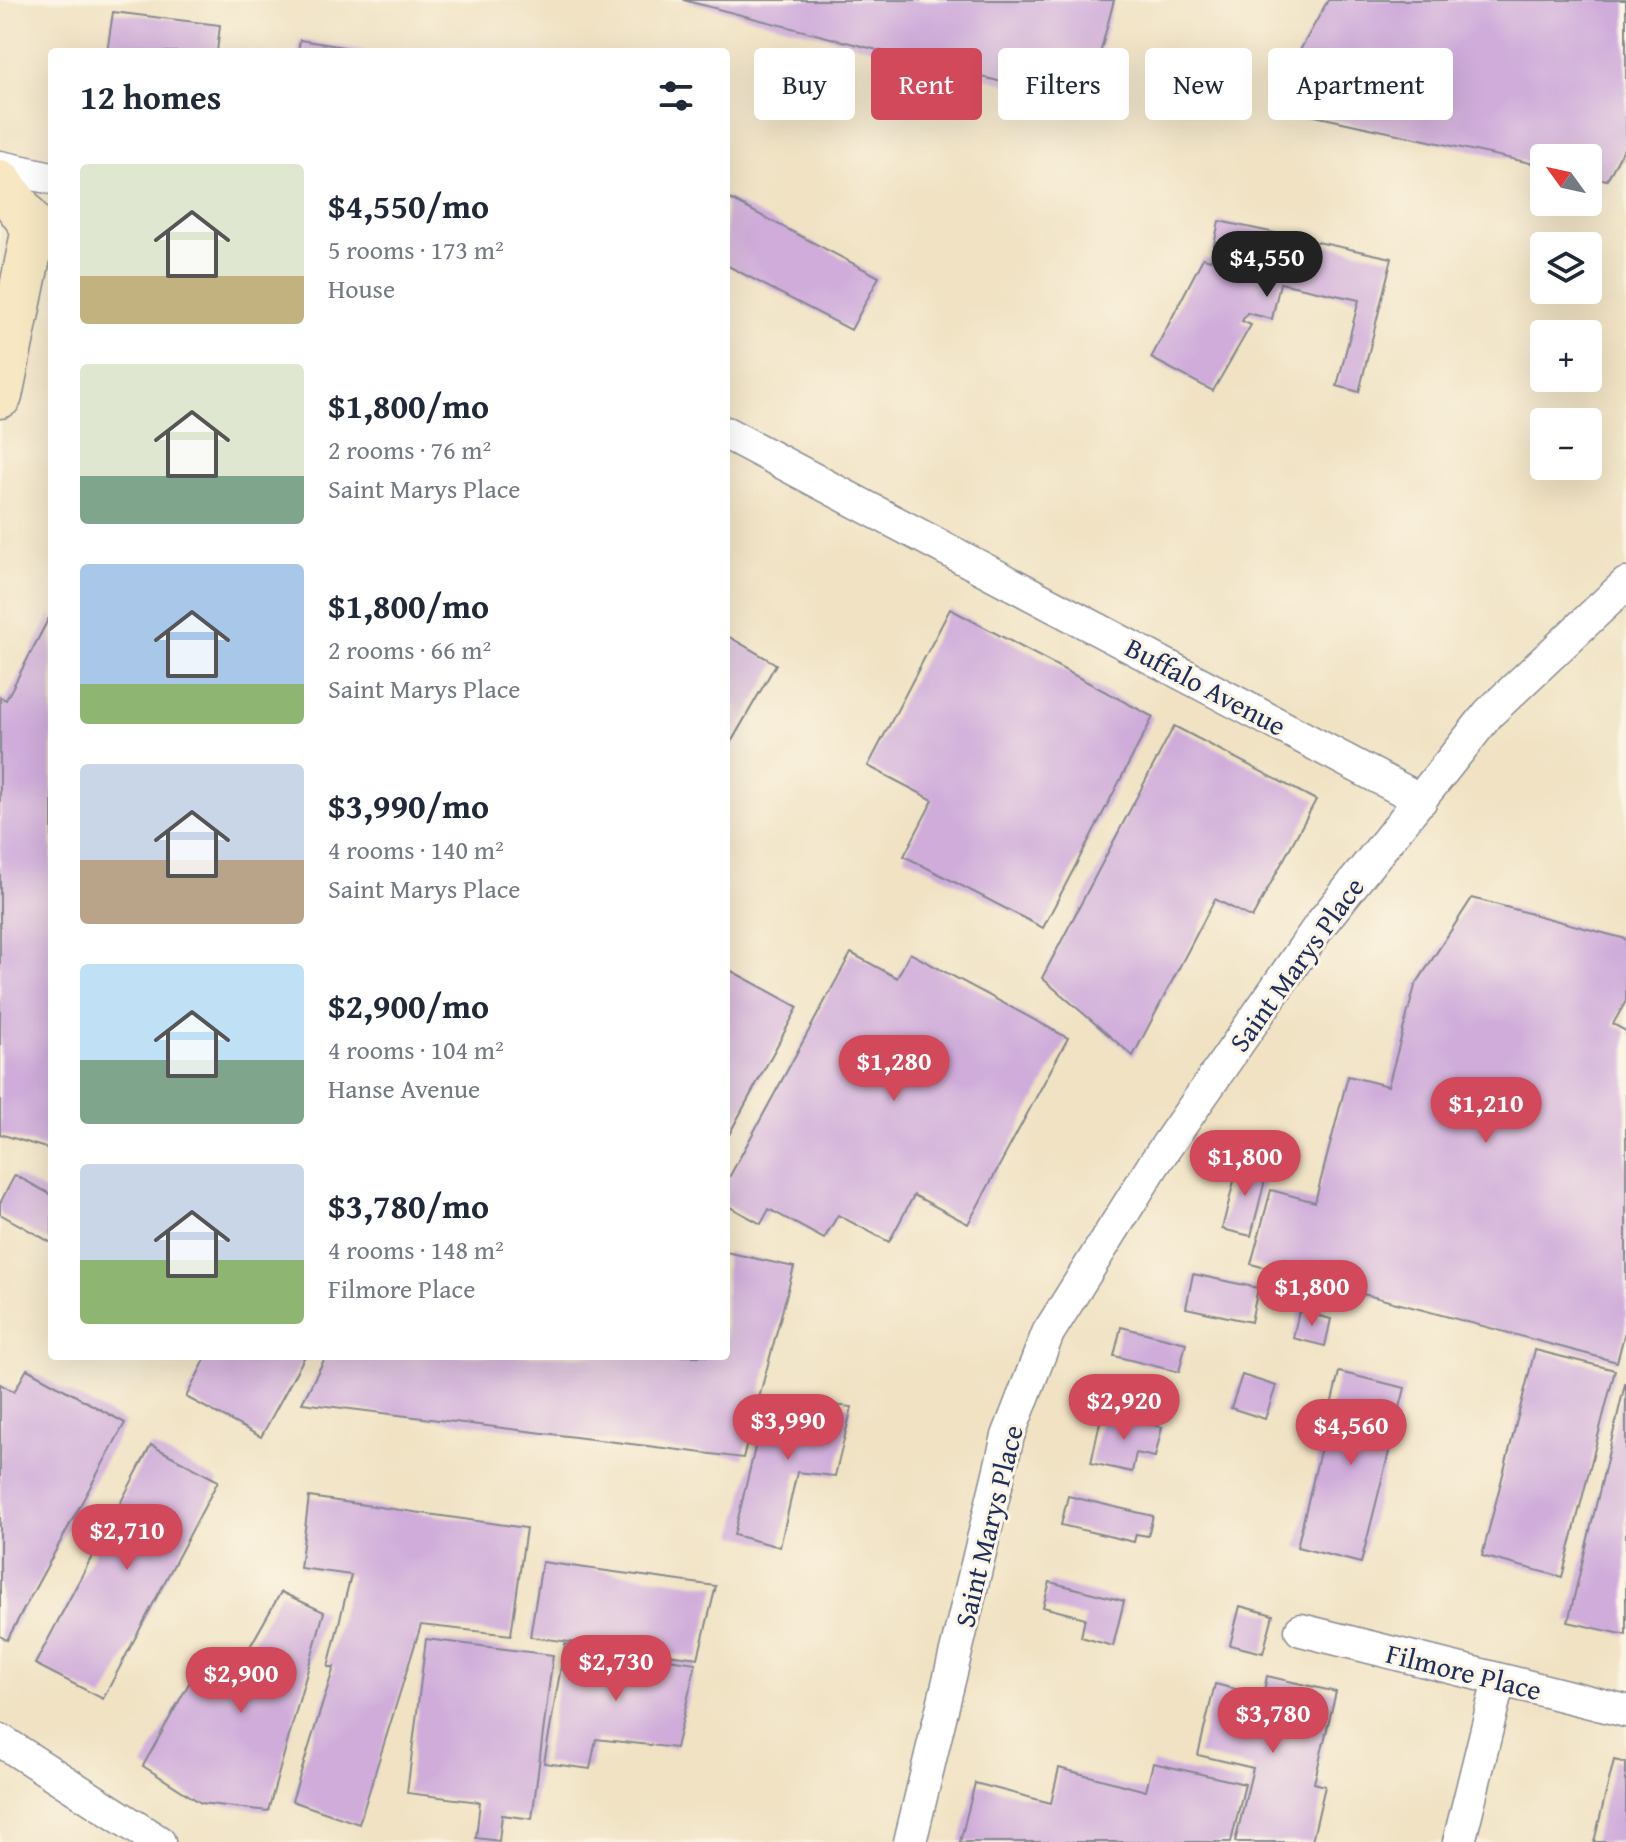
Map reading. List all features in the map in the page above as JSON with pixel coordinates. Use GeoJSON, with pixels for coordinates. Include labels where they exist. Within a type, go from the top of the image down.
{"type":"FeatureCollection","features":[{"type":"Feature","properties":{"kind":"main road"},"geometry":{"type":"LineString","coordinates":[[0,182],[34,228],[0,396]]}},
{"type":"Feature","properties":{"kind":"street"},"geometry":{"type":"LineString","coordinates":[[0,167],[48,177]]}},
{"type":"Feature","properties":{"kind":"street","name":"Buffalo Avenue"},"geometry":{"type":"LineString","coordinates":[[730,435],[1421,800]]}},
{"type":"Feature","properties":{"kind":"street"},"geometry":{"type":"LineString","coordinates":[[1421,800],[1489,713],[1626,584]]}},
{"type":"Feature","properties":{"kind":"street","name":"Saint Marys Place"},"geometry":{"type":"LineString","coordinates":[[910,1842],[1008,1436],[1048,1333],[1154,1164],[1320,925],[1421,800]]}},
{"type":"Feature","properties":{"kind":"street","name":"Filmore Place"},"geometry":{"type":"LineString","coordinates":[[1301,1630],[1626,1711]]}},
{"type":"Feature","properties":{"kind":"street"},"geometry":{"type":"LineString","coordinates":[[1459,1842],[1499,1680]]}},
{"type":"Feature","properties":{"kind":"street"},"geometry":{"type":"LineString","coordinates":[[0,1740],[159,1842]]}},
{"type":"Feature","properties":{"kind":"building"},"geometry":{"type":"Polygon","coordinates":[[[683,0],[1114,0],[1102,48],[998,48],[998,81],[982,77],[982,48],[871,48],[683,0]]]}},
{"type":"Feature","properties":{"kind":"building"},"geometry":{"type":"Polygon","coordinates":[[[1328,0],[1626,0],[1626,145],[1607,180],[1602,179],[1602,144],[1530,144],[1530,163],[1333,120],[1453,120],[1453,48],[1301,48],[1328,0]]]}},
{"type":"Feature","properties":{"kind":"building"},"geometry":{"type":"Polygon","coordinates":[[[113,12],[220,25],[217,48],[108,48],[113,12]]]}},
{"type":"Feature","properties":{"kind":"building"},"geometry":{"type":"Polygon","coordinates":[[[300,40],[350,48],[299,48],[300,40]]]}},
{"type":"Feature","properties":{"kind":"building"},"geometry":{"type":"Polygon","coordinates":[[[730,199],[879,277],[851,330],[730,267],[730,199]]]}},
{"type":"Feature","properties":{"kind":"building"},"geometry":{"type":"Polygon","coordinates":[[[1219,221],[1392,258],[1359,392],[1337,386],[1359,300],[1280,283],[1272,319],[1247,313],[1242,321],[1251,325],[1213,391],[1151,358],[1203,258],[1211,260],[1219,221]]]}},
{"type":"Feature","properties":{"kind":"building"},"geometry":{"type":"Polygon","coordinates":[[[950,609],[1153,717],[1043,928],[904,856],[933,800],[868,766],[950,609]]]}},
{"type":"Feature","properties":{"kind":"building"},"geometry":{"type":"Polygon","coordinates":[[[48,620],[48,1149],[0,1134],[0,697],[6,700],[48,620]]]}},
{"type":"Feature","properties":{"kind":"building"},"geometry":{"type":"Polygon","coordinates":[[[730,637],[776,664],[730,744],[730,637]]]}},
{"type":"Feature","properties":{"kind":"building"},"geometry":{"type":"Polygon","coordinates":[[[1174,726],[1316,800],[1252,918],[1215,899],[1133,1056],[1042,978],[1174,726]]]}},
{"type":"Feature","properties":{"kind":"building"},"geometry":{"type":"Polygon","coordinates":[[[1472,898],[1626,939],[1626,1001],[1613,1024],[1626,1031],[1626,1328],[1617,1362],[1251,1264],[1271,1190],[1315,1202],[1348,1076],[1388,1086],[1415,986],[1472,898]]]}},
{"type":"Feature","properties":{"kind":"building"},"geometry":{"type":"Polygon","coordinates":[[[851,953],[897,978],[910,953],[1068,1038],[968,1224],[914,1195],[889,1242],[838,1215],[824,1239],[769,1209],[761,1224],[730,1207],[730,1176],[851,953]]]}},
{"type":"Feature","properties":{"kind":"building"},"geometry":{"type":"Polygon","coordinates":[[[730,970],[798,1007],[730,1133],[730,970]]]}},
{"type":"Feature","properties":{"kind":"building"},"geometry":{"type":"Polygon","coordinates":[[[1239,1161],[1268,1168],[1251,1236],[1222,1229],[1239,1161]]]}},
{"type":"Feature","properties":{"kind":"building"},"geometry":{"type":"Polygon","coordinates":[[[15,1175],[48,1193],[48,1241],[0,1214],[0,1203],[15,1175]]]}},
{"type":"Feature","properties":{"kind":"building"},"geometry":{"type":"Polygon","coordinates":[[[730,1253],[794,1267],[743,1458],[302,1403],[324,1360],[730,1360],[730,1253]]]}},
{"type":"Feature","properties":{"kind":"building"},"geometry":{"type":"Polygon","coordinates":[[[1193,1274],[1258,1288],[1251,1322],[1186,1308],[1193,1274]]]}},
{"type":"Feature","properties":{"kind":"building"},"geometry":{"type":"Polygon","coordinates":[[[1299,1311],[1331,1319],[1325,1346],[1293,1338],[1299,1311]]]}},
{"type":"Feature","properties":{"kind":"building"},"geometry":{"type":"Polygon","coordinates":[[[1121,1327],[1186,1343],[1179,1372],[1114,1356],[1121,1327]]]}},
{"type":"Feature","properties":{"kind":"building"},"geometry":{"type":"Polygon","coordinates":[[[1535,1350],[1615,1370],[1562,1577],[1482,1556],[1535,1350]]]}},
{"type":"Feature","properties":{"kind":"building"},"geometry":{"type":"Polygon","coordinates":[[[205,1360],[303,1360],[261,1437],[186,1397],[205,1360]]]}},
{"type":"Feature","properties":{"kind":"building"},"geometry":{"type":"Polygon","coordinates":[[[27,1369],[125,1423],[7,1640],[0,1636],[0,1384],[14,1392],[27,1369]]]}},
{"type":"Feature","properties":{"kind":"building"},"geometry":{"type":"Polygon","coordinates":[[[1339,1372],[1405,1388],[1361,1563],[1297,1547],[1339,1372]]]}},
{"type":"Feature","properties":{"kind":"building"},"geometry":{"type":"Polygon","coordinates":[[[1242,1375],[1276,1386],[1265,1419],[1231,1408],[1242,1375]]]}},
{"type":"Feature","properties":{"kind":"building"},"geometry":{"type":"Polygon","coordinates":[[[1626,1384],[1626,1635],[1568,1622],[1626,1384]]]}},
{"type":"Feature","properties":{"kind":"building"},"geometry":{"type":"Polygon","coordinates":[[[767,1398],[852,1407],[835,1476],[797,1472],[780,1547],[734,1535],[767,1398]]]}},
{"type":"Feature","properties":{"kind":"building"},"geometry":{"type":"Polygon","coordinates":[[[1102,1413],[1162,1427],[1155,1457],[1136,1453],[1132,1472],[1091,1463],[1102,1413]]]}},
{"type":"Feature","properties":{"kind":"building"},"geometry":{"type":"Polygon","coordinates":[[[151,1445],[218,1481],[103,1699],[35,1664],[151,1445]]]}},
{"type":"Feature","properties":{"kind":"building"},"geometry":{"type":"Polygon","coordinates":[[[1068,1496],[1153,1516],[1148,1536],[1136,1534],[1134,1542],[1061,1525],[1068,1496]]]}},
{"type":"Feature","properties":{"kind":"building"},"geometry":{"type":"Polygon","coordinates":[[[309,1497],[526,1528],[511,1635],[421,1625],[359,1824],[292,1801],[334,1667],[328,1667],[351,1575],[300,1568],[309,1497]]]}},
{"type":"Feature","properties":{"kind":"building"},"geometry":{"type":"Polygon","coordinates":[[[542,1562],[716,1586],[698,1658],[530,1637],[542,1562]]]}},
{"type":"Feature","properties":{"kind":"building"},"geometry":{"type":"Polygon","coordinates":[[[1050,1582],[1124,1601],[1113,1646],[1081,1637],[1085,1618],[1043,1607],[1050,1582]]]}},
{"type":"Feature","properties":{"kind":"building"},"geometry":{"type":"Polygon","coordinates":[[[281,1592],[324,1612],[268,1811],[201,1803],[143,1766],[203,1658],[235,1673],[281,1592]]]}},
{"type":"Feature","properties":{"kind":"building"},"geometry":{"type":"Polygon","coordinates":[[[1240,1606],[1273,1615],[1263,1653],[1230,1645],[1240,1606]]]}},
{"type":"Feature","properties":{"kind":"building"},"geometry":{"type":"Polygon","coordinates":[[[426,1639],[553,1655],[532,1819],[502,1815],[499,1841],[476,1838],[480,1802],[407,1793],[426,1639]]]}},
{"type":"Feature","properties":{"kind":"building"},"geometry":{"type":"Polygon","coordinates":[[[565,1644],[696,1663],[676,1748],[596,1739],[590,1769],[544,1763],[565,1644]]]}},
{"type":"Feature","properties":{"kind":"building"},"geometry":{"type":"Polygon","coordinates":[[[1267,1676],[1336,1692],[1314,1783],[1325,1786],[1312,1842],[1235,1842],[1253,1768],[1198,1755],[1215,1684],[1263,1696],[1267,1676]]]}},
{"type":"Feature","properties":{"kind":"building"},"geometry":{"type":"Polygon","coordinates":[[[1614,1760],[1626,1763],[1626,1842],[1594,1842],[1614,1760]]]}},
{"type":"Feature","properties":{"kind":"building"},"geometry":{"type":"Polygon","coordinates":[[[1153,1763],[1245,1784],[1231,1842],[960,1842],[975,1783],[1051,1803],[1059,1768],[1146,1791],[1153,1763]]]}}]}
